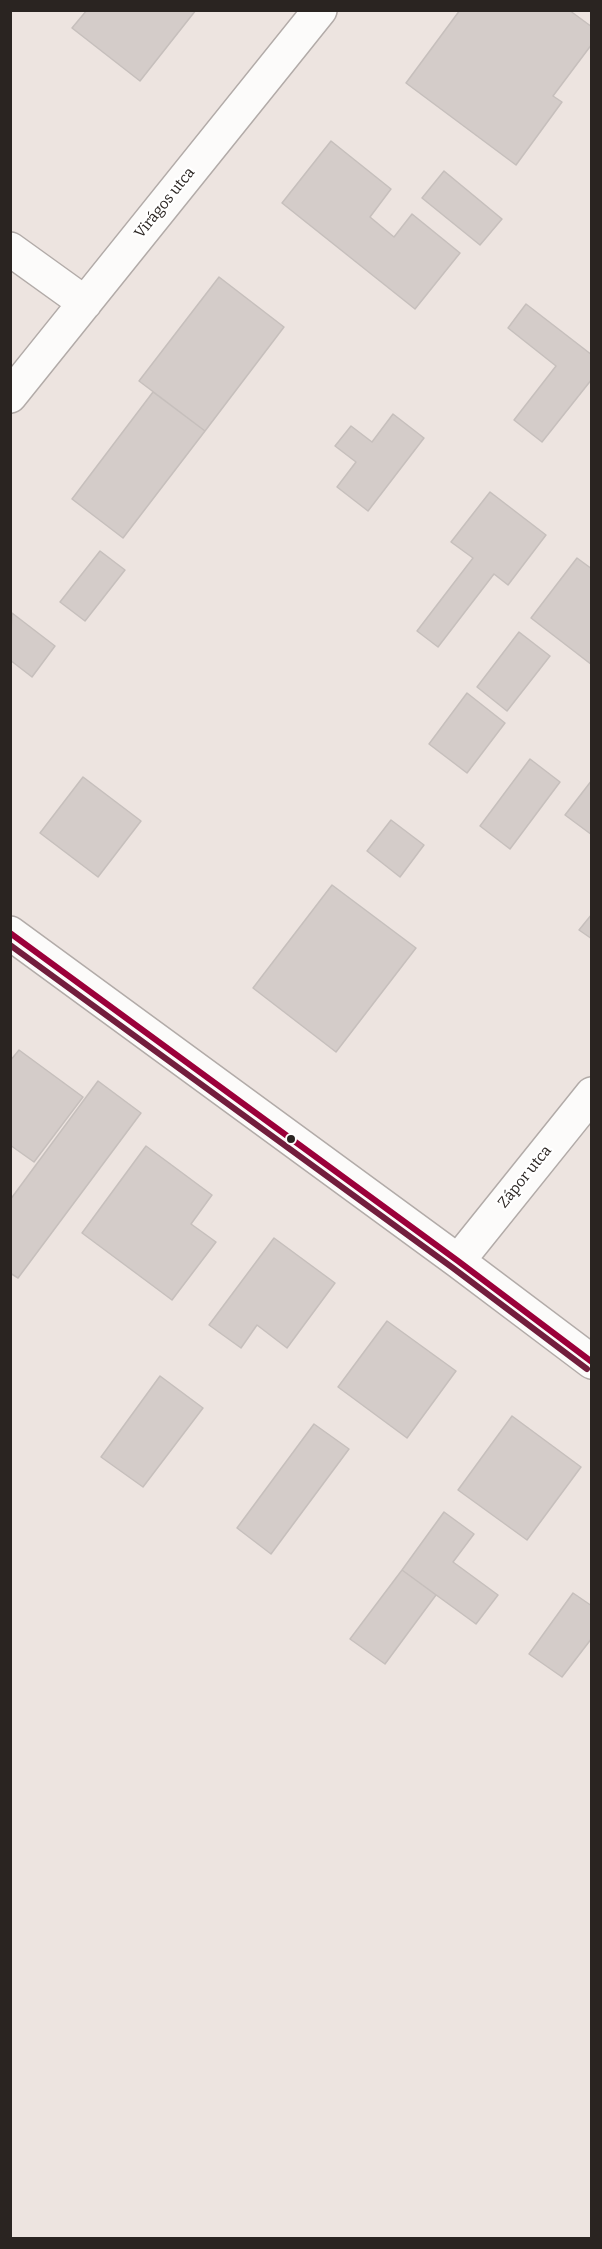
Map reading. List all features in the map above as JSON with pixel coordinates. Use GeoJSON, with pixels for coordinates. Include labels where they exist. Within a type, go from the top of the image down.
{"type":"FeatureCollection","features":[{"type":"Feature","properties":{"kind":"street","name":"Virágos utca"},"geometry":{"type":"LineString","coordinates":[[10,396],[320,10]]}},
{"type":"Feature","properties":{"kind":"street"},"geometry":{"type":"LineString","coordinates":[[10,249],[85,303]]}},
{"type":"Feature","properties":{"kind":"street"},"geometry":{"type":"LineString","coordinates":[[10,933],[458,1261],[591,1362]]}},
{"type":"Feature","properties":{"kind":"street","name":"Zápor utca"},"geometry":{"type":"LineString","coordinates":[[458,1261],[591,1094]]}},
{"type":"Feature","properties":{"kind":"building"},"geometry":{"type":"Polygon","coordinates":[[[87,10],[196,10],[140,81],[72,28],[87,10]]]}},
{"type":"Feature","properties":{"kind":"building"},"geometry":{"type":"Polygon","coordinates":[[[460,10],[569,10],[592,27],[592,44],[553,96],[562,102],[516,165],[406,83],[460,10]]]}},
{"type":"Feature","properties":{"kind":"building"},"geometry":{"type":"Polygon","coordinates":[[[331,141],[391,189],[370,217],[394,237],[412,214],[460,253],[415,309],[282,203],[331,141]]]}},
{"type":"Feature","properties":{"kind":"building"},"geometry":{"type":"Polygon","coordinates":[[[444,171],[502,219],[480,245],[422,198],[444,171]]]}},
{"type":"Feature","properties":{"kind":"building"},"geometry":{"type":"Polygon","coordinates":[[[219,277],[284,327],[205,431],[139,381],[219,277]]]}},
{"type":"Feature","properties":{"kind":"building"},"geometry":{"type":"Polygon","coordinates":[[[526,304],[592,355],[592,379],[542,442],[514,420],[556,366],[508,328],[526,304]]]}},
{"type":"Feature","properties":{"kind":"building"},"geometry":{"type":"Polygon","coordinates":[[[153,392],[205,431],[123,538],[72,499],[153,392]]]}},
{"type":"Feature","properties":{"kind":"building"},"geometry":{"type":"Polygon","coordinates":[[[393,414],[424,438],[368,511],[337,487],[356,462],[335,446],[351,426],[372,442],[393,414]]]}},
{"type":"Feature","properties":{"kind":"building"},"geometry":{"type":"Polygon","coordinates":[[[490,492],[546,535],[508,585],[494,574],[438,647],[417,631],[473,558],[451,542],[490,492]]]}},
{"type":"Feature","properties":{"kind":"building"},"geometry":{"type":"Polygon","coordinates":[[[100,551],[125,570],[85,621],[60,602],[100,551]]]}},
{"type":"Feature","properties":{"kind":"building"},"geometry":{"type":"Polygon","coordinates":[[[577,558],[592,569],[592,665],[531,618],[577,558]]]}},
{"type":"Feature","properties":{"kind":"building"},"geometry":{"type":"Polygon","coordinates":[[[12,613],[55,646],[32,677],[10,660],[12,613]]]}},
{"type":"Feature","properties":{"kind":"building"},"geometry":{"type":"Polygon","coordinates":[[[519,632],[550,656],[507,711],[477,687],[519,632]]]}},
{"type":"Feature","properties":{"kind":"building"},"geometry":{"type":"Polygon","coordinates":[[[467,693],[505,723],[467,773],[429,744],[467,693]]]}},
{"type":"Feature","properties":{"kind":"building"},"geometry":{"type":"Polygon","coordinates":[[[530,759],[560,782],[510,849],[480,826],[530,759]]]}},
{"type":"Feature","properties":{"kind":"building"},"geometry":{"type":"Polygon","coordinates":[[[83,777],[141,821],[98,877],[40,833],[83,777]]]}},
{"type":"Feature","properties":{"kind":"building"},"geometry":{"type":"Polygon","coordinates":[[[592,780],[592,835],[565,815],[592,780]]]}},
{"type":"Feature","properties":{"kind":"building"},"geometry":{"type":"Polygon","coordinates":[[[391,820],[424,845],[400,877],[367,851],[391,820]]]}},
{"type":"Feature","properties":{"kind":"building"},"geometry":{"type":"Polygon","coordinates":[[[332,885],[416,948],[336,1052],[253,988],[332,885]]]}},
{"type":"Feature","properties":{"kind":"building"},"geometry":{"type":"Polygon","coordinates":[[[592,914],[592,939],[579,930],[592,914]]]}},
{"type":"Feature","properties":{"kind":"building"},"geometry":{"type":"Polygon","coordinates":[[[19,1050],[83,1097],[34,1162],[10,1145],[10,1061],[19,1050]]]}},
{"type":"Feature","properties":{"kind":"building"},"geometry":{"type":"Polygon","coordinates":[[[98,1081],[141,1113],[18,1278],[10,1273],[10,1200],[98,1081]]]}},
{"type":"Feature","properties":{"kind":"building"},"geometry":{"type":"Polygon","coordinates":[[[146,1146],[212,1195],[191,1224],[216,1242],[172,1300],[82,1233],[146,1146]]]}},
{"type":"Feature","properties":{"kind":"building"},"geometry":{"type":"Polygon","coordinates":[[[274,1238],[335,1283],[287,1348],[257,1325],[241,1348],[209,1325],[274,1238]]]}},
{"type":"Feature","properties":{"kind":"building"},"geometry":{"type":"Polygon","coordinates":[[[387,1321],[456,1371],[407,1438],[338,1387],[387,1321]]]}},
{"type":"Feature","properties":{"kind":"building"},"geometry":{"type":"Polygon","coordinates":[[[160,1376],[203,1408],[143,1487],[101,1457],[160,1376]]]}},
{"type":"Feature","properties":{"kind":"building"},"geometry":{"type":"Polygon","coordinates":[[[512,1416],[581,1467],[527,1540],[458,1490],[512,1416]]]}},
{"type":"Feature","properties":{"kind":"building"},"geometry":{"type":"Polygon","coordinates":[[[314,1424],[349,1449],[271,1554],[237,1528],[314,1424]]]}},
{"type":"Feature","properties":{"kind":"building"},"geometry":{"type":"Polygon","coordinates":[[[444,1512],[474,1534],[453,1562],[498,1595],[476,1624],[402,1570],[444,1512]]]}},
{"type":"Feature","properties":{"kind":"building"},"geometry":{"type":"Polygon","coordinates":[[[402,1570],[436,1595],[385,1664],[350,1639],[402,1570]]]}},
{"type":"Feature","properties":{"kind":"building"},"geometry":{"type":"Polygon","coordinates":[[[573,1593],[592,1606],[592,1638],[562,1677],[529,1654],[573,1593]]]}},
{"type":"Feature","properties":{"kind":"transit line"},"geometry":{"type":"LineString","coordinates":[[10,933],[592,1362]]}},
{"type":"Feature","properties":{"kind":"transit line"},"geometry":{"type":"LineString","coordinates":[[10,945],[453,1268],[587,1369]]}}]}
